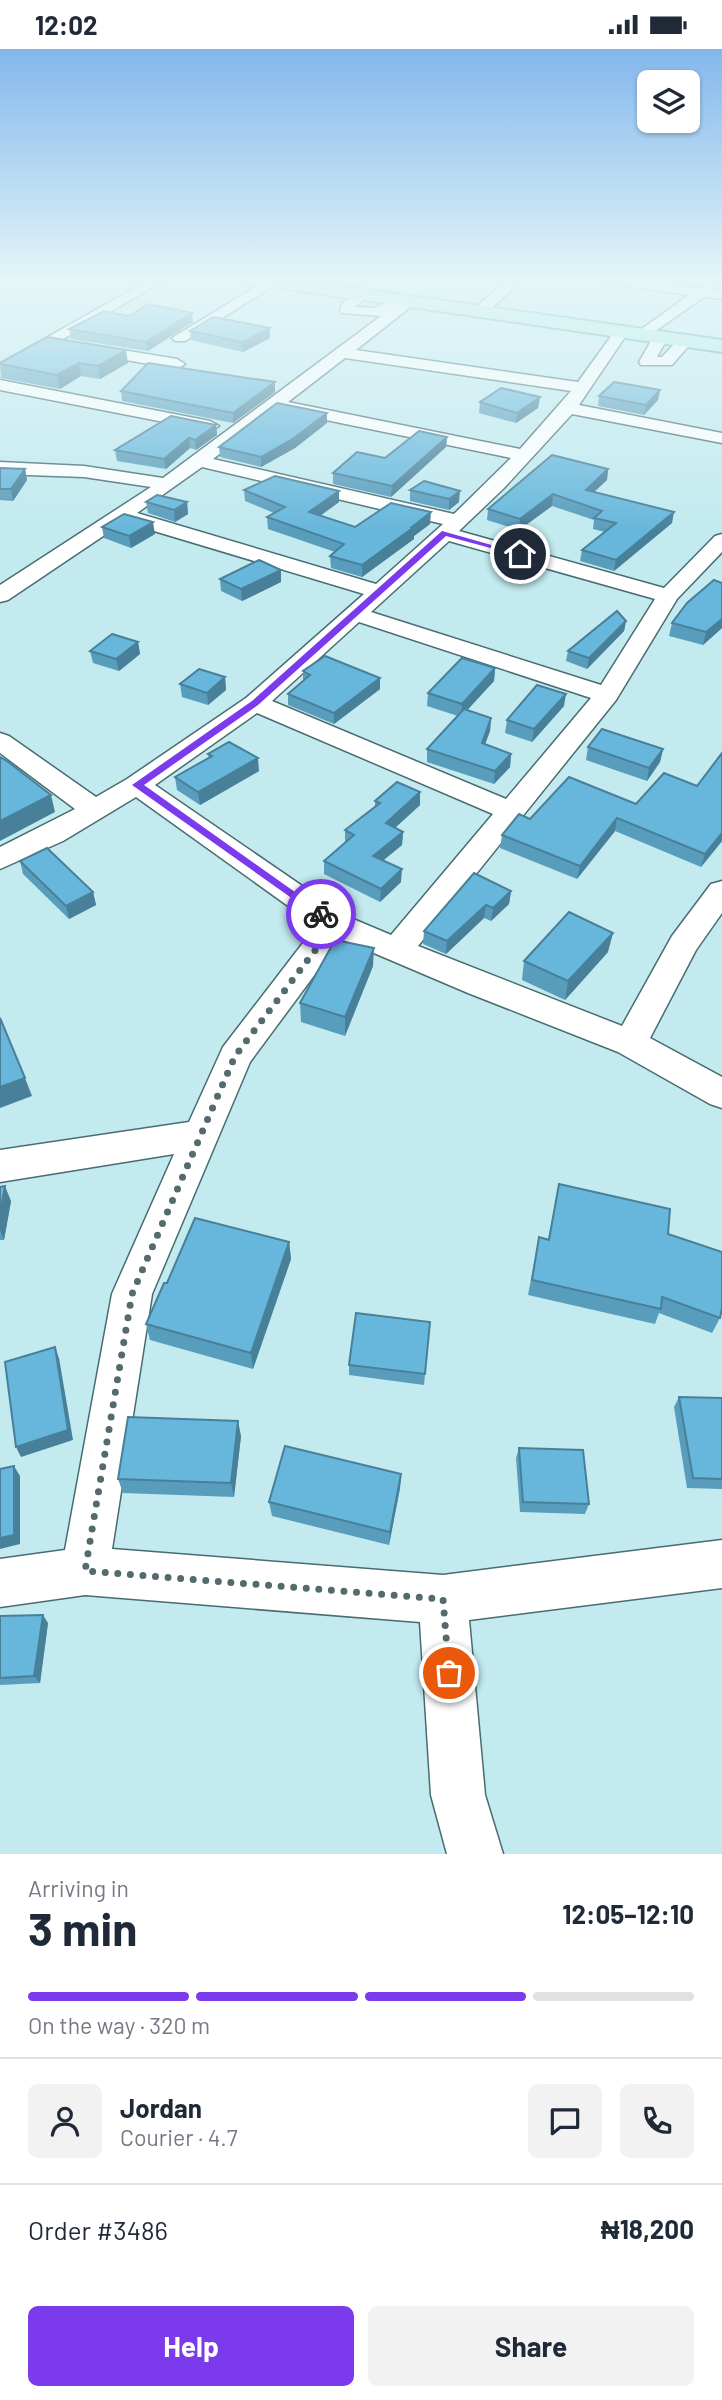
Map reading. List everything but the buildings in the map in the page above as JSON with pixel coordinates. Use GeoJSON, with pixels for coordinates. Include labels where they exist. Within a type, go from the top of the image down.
{"type":"FeatureCollection","features":[{"type":"Feature","properties":{"kind":"street"},"geometry":{"type":"LineString","coordinates":[[167,362],[177,364]]}},
{"type":"Feature","properties":{"kind":"street"},"geometry":{"type":"LineString","coordinates":[[0,595],[168,485],[332,362]]}},
{"type":"Feature","properties":{"kind":"street"},"geometry":{"type":"LineString","coordinates":[[407,362],[584,388]]}},
{"type":"Feature","properties":{"kind":"street"},"geometry":{"type":"LineString","coordinates":[[0,859],[53,834],[137,785],[255,703],[452,527],[612,362]]}},
{"type":"Feature","properties":{"kind":"street"},"geometry":{"type":"LineString","coordinates":[[0,385],[239,432]]}},
{"type":"Feature","properties":{"kind":"street"},"geometry":{"type":"LineString","coordinates":[[275,405],[524,455]]}},
{"type":"Feature","properties":{"kind":"street"},"geometry":{"type":"LineString","coordinates":[[568,408],[722,438]]}},
{"type":"Feature","properties":{"kind":"street"},"geometry":{"type":"LineString","coordinates":[[200,461],[452,527],[668,596]]}},
{"type":"Feature","properties":{"kind":"street"},"geometry":{"type":"LineString","coordinates":[[0,468],[52,467],[111,472],[168,485]]}},
{"type":"Feature","properties":{"kind":"street"},"geometry":{"type":"LineString","coordinates":[[121,515],[380,592]]}},
{"type":"Feature","properties":{"kind":"street"},"geometry":{"type":"LineString","coordinates":[[397,950],[607,695],[668,596],[722,540]]}},
{"type":"Feature","properties":{"kind":"street"},"geometry":{"type":"LineString","coordinates":[[356,614],[607,695]]}},
{"type":"Feature","properties":{"kind":"street"},"geometry":{"type":"LineString","coordinates":[[255,703],[510,811]]}},
{"type":"Feature","properties":{"kind":"street"},"geometry":{"type":"LineString","coordinates":[[0,741],[95,810]]}},
{"type":"Feature","properties":{"kind":"street"},"geometry":{"type":"LineString","coordinates":[[137,785],[335,924],[630,1043],[722,1094]]}},
{"type":"Feature","properties":{"kind":"street"},"geometry":{"type":"LineString","coordinates":[[630,1043],[683,944],[722,891]]}},
{"type":"Feature","properties":{"kind":"street"},"geometry":{"type":"LineString","coordinates":[[85,1571],[132,1294],[235,1056],[335,924]]}},
{"type":"Feature","properties":{"kind":"street"},"geometry":{"type":"LineString","coordinates":[[0,1166],[201,1135]]}},
{"type":"Feature","properties":{"kind":"street"},"geometry":{"type":"LineString","coordinates":[[0,1583],[85,1571],[443,1599],[722,1564]]}},
{"type":"Feature","properties":{"kind":"street"},"geometry":{"type":"LineString","coordinates":[[443,1599],[458,1795],[475,1854]]}},
{"type":"Feature","properties":{"kind":"way so far"},"geometry":{"type":"LineString","coordinates":[[321,914],[335,924],[235,1056],[132,1294],[85,1571],[443,1599],[449,1673]]}},
{"type":"Feature","properties":{"kind":"route"},"geometry":{"type":"LineString","coordinates":[[321,914],[137,785],[255,703],[445,533],[520,554]]}}]}
